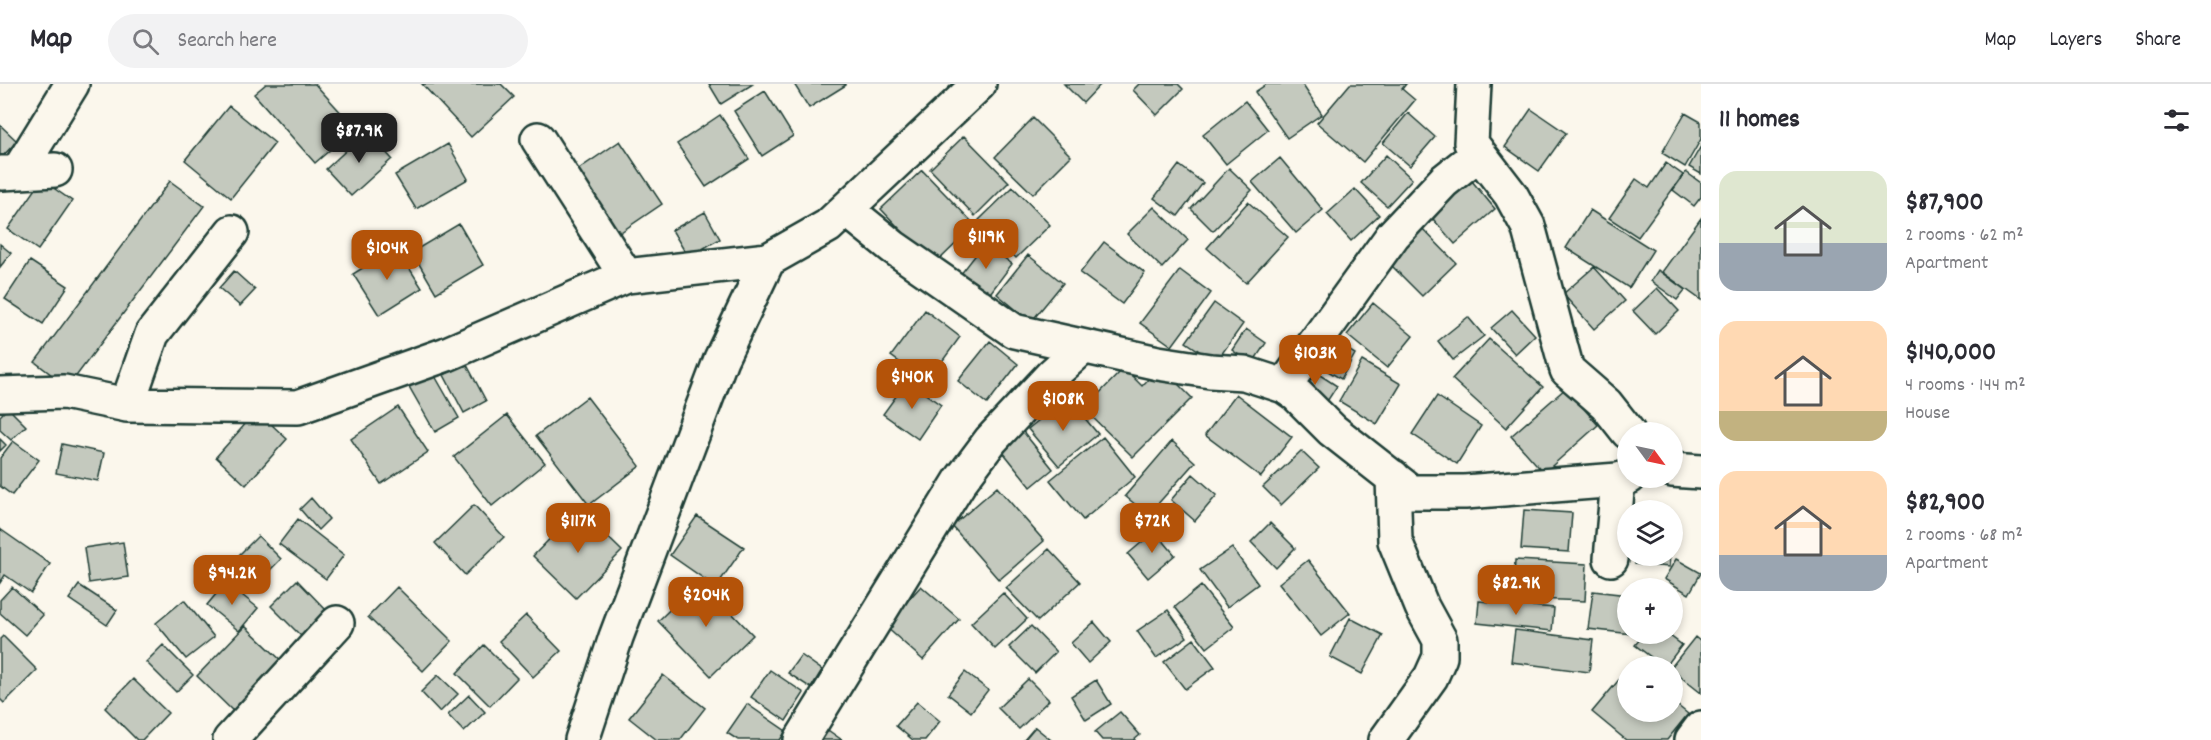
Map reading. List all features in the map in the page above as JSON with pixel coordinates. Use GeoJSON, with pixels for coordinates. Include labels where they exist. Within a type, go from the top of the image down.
{"type":"FeatureCollection","features":[{"type":"Feature","properties":{"kind":"street"},"geometry":{"type":"LineString","coordinates":[[9,173],[72,84]]}},
{"type":"Feature","properties":{"kind":"street"},"geometry":{"type":"LineString","coordinates":[[0,394],[64,392],[127,405],[298,407],[447,354],[626,276],[768,260],[828,226],[979,84]]}},
{"type":"Feature","properties":{"kind":"street"},"geometry":{"type":"LineString","coordinates":[[1474,84],[1471,143],[1511,195],[1528,226],[1567,370],[1606,404],[1620,422]]}},
{"type":"Feature","properties":{"kind":"street"},"geometry":{"type":"LineString","coordinates":[[538,139],[626,276]]}},
{"type":"Feature","properties":{"kind":"street"},"geometry":{"type":"LineString","coordinates":[[1284,386],[1393,234],[1444,181],[1478,154]]}},
{"type":"Feature","properties":{"kind":"street"},"geometry":{"type":"LineString","coordinates":[[9,173],[55,170]]}},
{"type":"Feature","properties":{"kind":"street"},"geometry":{"type":"LineString","coordinates":[[846,209],[893,247],[1014,331],[1158,363],[1244,373],[1284,386],[1297,395],[1332,430],[1411,492],[1464,492],[1617,479]]}},
{"type":"Feature","properties":{"kind":"street"},"geometry":{"type":"LineString","coordinates":[[127,405],[152,334],[232,232]]}},
{"type":"Feature","properties":{"kind":"street"},"geometry":{"type":"LineString","coordinates":[[582,740],[616,638],[721,359],[768,260]]}},
{"type":"Feature","properties":{"kind":"street"},"geometry":{"type":"LineString","coordinates":[[801,740],[961,480],[991,440],[1052,375],[1083,347]]}},
{"type":"Feature","properties":{"kind":"street"},"geometry":{"type":"LineString","coordinates":[[1683,471],[1701,472]]}},
{"type":"Feature","properties":{"kind":"street"},"geometry":{"type":"LineString","coordinates":[[1386,740],[1431,677],[1440,657],[1440,640],[1422,607],[1395,541],[1393,477]]}},
{"type":"Feature","properties":{"kind":"street"},"geometry":{"type":"LineString","coordinates":[[1611,559],[1622,488]]}},
{"type":"Feature","properties":{"kind":"street"},"geometry":{"type":"LineString","coordinates":[[230,740],[337,623]]}},
{"type":"Feature","properties":{"kind":"street"},"geometry":{"type":"LineString","coordinates":[[1692,740],[1701,728]]}},
{"type":"Feature","properties":{"kind":"building"},"geometry":{"type":"Polygon","coordinates":[[[266,84],[315,84],[355,128],[315,163],[254,94],[266,84]]]}},
{"type":"Feature","properties":{"kind":"building"},"geometry":{"type":"Polygon","coordinates":[[[422,84],[501,84],[514,97],[471,137],[422,84]]]}},
{"type":"Feature","properties":{"kind":"building"},"geometry":{"type":"Polygon","coordinates":[[[709,84],[753,84],[721,104],[709,84]]]}},
{"type":"Feature","properties":{"kind":"building"},"geometry":{"type":"Polygon","coordinates":[[[794,84],[846,84],[846,85],[809,108],[794,84]]]}},
{"type":"Feature","properties":{"kind":"building"},"geometry":{"type":"Polygon","coordinates":[[[1064,84],[1101,84],[1083,103],[1064,84]]]}},
{"type":"Feature","properties":{"kind":"building"},"geometry":{"type":"Polygon","coordinates":[[[1139,84],[1178,84],[1183,89],[1157,115],[1133,90],[1139,84]]]}},
{"type":"Feature","properties":{"kind":"building"},"geometry":{"type":"Polygon","coordinates":[[[1267,84],[1302,84],[1322,114],[1287,138],[1255,92],[1267,84]]]}},
{"type":"Feature","properties":{"kind":"building"},"geometry":{"type":"Polygon","coordinates":[[[1350,84],[1406,84],[1402,89],[1415,100],[1363,162],[1317,123],[1350,84]]]}},
{"type":"Feature","properties":{"kind":"building"},"geometry":{"type":"Polygon","coordinates":[[[765,91],[793,136],[762,156],[734,111],[765,91]]]}},
{"type":"Feature","properties":{"kind":"building"},"geometry":{"type":"Polygon","coordinates":[[[1245,101],[1268,130],[1226,164],[1203,135],[1245,101]]]}},
{"type":"Feature","properties":{"kind":"building"},"geometry":{"type":"Polygon","coordinates":[[[229,106],[275,143],[231,198],[185,160],[229,106]]]}},
{"type":"Feature","properties":{"kind":"building"},"geometry":{"type":"Polygon","coordinates":[[[1531,109],[1566,133],[1539,171],[1505,147],[1531,109]]]}},
{"type":"Feature","properties":{"kind":"building"},"geometry":{"type":"Polygon","coordinates":[[[1408,113],[1435,137],[1410,166],[1383,143],[1408,113]]]}},
{"type":"Feature","properties":{"kind":"building"},"geometry":{"type":"Polygon","coordinates":[[[1685,113],[1701,122],[1701,139],[1685,167],[1662,153],[1685,113]]]}},
{"type":"Feature","properties":{"kind":"building"},"geometry":{"type":"Polygon","coordinates":[[[720,115],[749,159],[706,187],[677,144],[720,115]]]}},
{"type":"Feature","properties":{"kind":"building"},"geometry":{"type":"Polygon","coordinates":[[[1033,118],[1071,156],[1033,194],[995,157],[1033,118]]]}},
{"type":"Feature","properties":{"kind":"building"},"geometry":{"type":"Polygon","coordinates":[[[0,125],[17,141],[0,159],[0,125]]]}},
{"type":"Feature","properties":{"kind":"building"},"geometry":{"type":"Polygon","coordinates":[[[367,131],[392,159],[351,196],[326,169],[367,131]]]}},
{"type":"Feature","properties":{"kind":"building"},"geometry":{"type":"Polygon","coordinates":[[[964,136],[1009,182],[975,216],[930,169],[964,136]]]}},
{"type":"Feature","properties":{"kind":"building"},"geometry":{"type":"Polygon","coordinates":[[[620,141],[662,204],[615,236],[573,173],[620,141]]]}},
{"type":"Feature","properties":{"kind":"building"},"geometry":{"type":"Polygon","coordinates":[[[448,144],[468,179],[416,209],[395,175],[448,144]]]}},
{"type":"Feature","properties":{"kind":"building"},"geometry":{"type":"Polygon","coordinates":[[[1701,146],[1701,174],[1689,167],[1701,146]]]}},
{"type":"Feature","properties":{"kind":"building"},"geometry":{"type":"Polygon","coordinates":[[[1386,155],[1412,179],[1387,206],[1361,183],[1386,155]]]}},
{"type":"Feature","properties":{"kind":"building"},"geometry":{"type":"Polygon","coordinates":[[[1280,158],[1323,210],[1296,233],[1252,182],[1280,158]]]}},
{"type":"Feature","properties":{"kind":"building"},"geometry":{"type":"Polygon","coordinates":[[[1666,163],[1683,175],[1638,237],[1609,218],[1636,179],[1649,188],[1666,163]]]}},
{"type":"Feature","properties":{"kind":"building"},"geometry":{"type":"Polygon","coordinates":[[[1179,165],[1203,183],[1178,216],[1154,198],[1179,165]]]}},
{"type":"Feature","properties":{"kind":"building"},"geometry":{"type":"Polygon","coordinates":[[[1229,168],[1252,190],[1213,231],[1191,209],[1229,168]]]}},
{"type":"Feature","properties":{"kind":"building"},"geometry":{"type":"Polygon","coordinates":[[[922,170],[975,225],[934,265],[881,209],[922,170]]]}},
{"type":"Feature","properties":{"kind":"building"},"geometry":{"type":"Polygon","coordinates":[[[1686,172],[1701,183],[1701,197],[1694,206],[1673,190],[1686,172]]]}},
{"type":"Feature","properties":{"kind":"building"},"geometry":{"type":"Polygon","coordinates":[[[1467,175],[1495,209],[1455,244],[1426,211],[1467,175]]]}},
{"type":"Feature","properties":{"kind":"building"},"geometry":{"type":"Polygon","coordinates":[[[42,180],[72,201],[38,250],[8,229],[42,180]]]}},
{"type":"Feature","properties":{"kind":"building"},"geometry":{"type":"Polygon","coordinates":[[[170,181],[204,206],[68,387],[35,362],[170,181]]]}},
{"type":"Feature","properties":{"kind":"building"},"geometry":{"type":"Polygon","coordinates":[[[1013,187],[1050,225],[1016,258],[979,220],[1013,187]]]}},
{"type":"Feature","properties":{"kind":"building"},"geometry":{"type":"Polygon","coordinates":[[[1355,189],[1379,215],[1351,241],[1327,214],[1355,189]]]}},
{"type":"Feature","properties":{"kind":"building"},"geometry":{"type":"Polygon","coordinates":[[[1248,202],[1288,237],[1246,283],[1207,248],[1248,202]]]}},
{"type":"Feature","properties":{"kind":"building"},"geometry":{"type":"Polygon","coordinates":[[[1154,207],[1188,240],[1162,268],[1127,234],[1154,207]]]}},
{"type":"Feature","properties":{"kind":"building"},"geometry":{"type":"Polygon","coordinates":[[[1590,210],[1653,250],[1629,288],[1566,248],[1590,210]]]}},
{"type":"Feature","properties":{"kind":"building"},"geometry":{"type":"Polygon","coordinates":[[[705,212],[720,239],[688,257],[672,230],[705,212]]]}},
{"type":"Feature","properties":{"kind":"building"},"geometry":{"type":"Polygon","coordinates":[[[1701,218],[1701,300],[1662,272],[1701,218]]]}},
{"type":"Feature","properties":{"kind":"building"},"geometry":{"type":"Polygon","coordinates":[[[459,224],[483,265],[436,293],[412,252],[459,224]]]}},
{"type":"Feature","properties":{"kind":"building"},"geometry":{"type":"Polygon","coordinates":[[[1419,225],[1456,263],[1422,296],[1385,259],[1419,225]]]}},
{"type":"Feature","properties":{"kind":"building"},"geometry":{"type":"Polygon","coordinates":[[[1104,242],[1145,273],[1122,304],[1080,273],[1104,242]]]}},
{"type":"Feature","properties":{"kind":"building"},"geometry":{"type":"Polygon","coordinates":[[[985,243],[1012,264],[988,296],[960,275],[985,243]]]}},
{"type":"Feature","properties":{"kind":"building"},"geometry":{"type":"Polygon","coordinates":[[[0,244],[11,253],[0,267],[0,244]]]}},
{"type":"Feature","properties":{"kind":"building"},"geometry":{"type":"Polygon","coordinates":[[[396,247],[422,288],[379,315],[353,274],[396,247]]]}},
{"type":"Feature","properties":{"kind":"building"},"geometry":{"type":"Polygon","coordinates":[[[1028,255],[1063,283],[1031,322],[997,294],[1028,255]]]}},
{"type":"Feature","properties":{"kind":"building"},"geometry":{"type":"Polygon","coordinates":[[[30,261],[68,286],[43,324],[5,299],[30,261]]]}},
{"type":"Feature","properties":{"kind":"building"},"geometry":{"type":"Polygon","coordinates":[[[1594,267],[1625,301],[1594,329],[1563,294],[1594,267]]]}},
{"type":"Feature","properties":{"kind":"building"},"geometry":{"type":"Polygon","coordinates":[[[1180,270],[1211,293],[1172,346],[1140,323],[1180,270]]]}},
{"type":"Feature","properties":{"kind":"building"},"geometry":{"type":"Polygon","coordinates":[[[1658,270],[1685,290],[1677,300],[1651,281],[1658,270]]]}},
{"type":"Feature","properties":{"kind":"building"},"geometry":{"type":"Polygon","coordinates":[[[234,271],[255,290],[240,306],[219,288],[234,271]]]}},
{"type":"Feature","properties":{"kind":"building"},"geometry":{"type":"Polygon","coordinates":[[[1657,288],[1679,311],[1655,334],[1633,311],[1657,288]]]}},
{"type":"Feature","properties":{"kind":"building"},"geometry":{"type":"Polygon","coordinates":[[[1214,303],[1243,324],[1216,362],[1186,342],[1214,303]]]}},
{"type":"Feature","properties":{"kind":"building"},"geometry":{"type":"Polygon","coordinates":[[[1373,303],[1413,336],[1387,368],[1347,335],[1373,303]]]}},
{"type":"Feature","properties":{"kind":"building"},"geometry":{"type":"Polygon","coordinates":[[[925,310],[960,337],[927,382],[891,356],[925,310]]]}},
{"type":"Feature","properties":{"kind":"building"},"geometry":{"type":"Polygon","coordinates":[[[1512,310],[1535,335],[1515,354],[1491,328],[1512,310]]]}},
{"type":"Feature","properties":{"kind":"building"},"geometry":{"type":"Polygon","coordinates":[[[1468,317],[1484,336],[1453,360],[1438,341],[1468,317]]]}},
{"type":"Feature","properties":{"kind":"building"},"geometry":{"type":"Polygon","coordinates":[[[1246,329],[1266,343],[1252,364],[1232,350],[1246,329]]]}},
{"type":"Feature","properties":{"kind":"building"},"geometry":{"type":"Polygon","coordinates":[[[1328,338],[1355,354],[1341,379],[1313,362],[1328,338]]]}},
{"type":"Feature","properties":{"kind":"building"},"geometry":{"type":"Polygon","coordinates":[[[1489,339],[1543,387],[1506,428],[1452,379],[1489,339]]]}},
{"type":"Feature","properties":{"kind":"building"},"geometry":{"type":"Polygon","coordinates":[[[990,341],[1018,364],[987,404],[958,381],[990,341]]]}},
{"type":"Feature","properties":{"kind":"building"},"geometry":{"type":"Polygon","coordinates":[[[1362,361],[1401,384],[1377,424],[1339,401],[1362,361]]]}},
{"type":"Feature","properties":{"kind":"building"},"geometry":{"type":"Polygon","coordinates":[[[466,363],[486,401],[464,413],[444,375],[466,363]]]}},
{"type":"Feature","properties":{"kind":"building"},"geometry":{"type":"Polygon","coordinates":[[[1306,366],[1337,386],[1324,406],[1293,386],[1306,366]]]}},
{"type":"Feature","properties":{"kind":"building"},"geometry":{"type":"Polygon","coordinates":[[[1124,368],[1142,386],[1155,372],[1165,382],[1170,376],[1192,398],[1133,457],[1084,409],[1124,368]]]}},
{"type":"Feature","properties":{"kind":"building"},"geometry":{"type":"Polygon","coordinates":[[[431,369],[459,418],[435,432],[407,383],[431,369]]]}},
{"type":"Feature","properties":{"kind":"building"},"geometry":{"type":"Polygon","coordinates":[[[907,381],[941,405],[918,439],[883,414],[907,381]]]}},
{"type":"Feature","properties":{"kind":"building"},"geometry":{"type":"Polygon","coordinates":[[[1566,388],[1598,425],[1544,473],[1511,436],[1566,388]]]}},
{"type":"Feature","properties":{"kind":"building"},"geometry":{"type":"Polygon","coordinates":[[[1236,394],[1292,437],[1261,477],[1205,435],[1236,394]]]}},
{"type":"Feature","properties":{"kind":"building"},"geometry":{"type":"Polygon","coordinates":[[[1437,396],[1481,426],[1457,464],[1412,434],[1437,396]]]}},
{"type":"Feature","properties":{"kind":"building"},"geometry":{"type":"Polygon","coordinates":[[[587,397],[640,466],[589,505],[536,436],[587,397]]]}},
{"type":"Feature","properties":{"kind":"building"},"geometry":{"type":"Polygon","coordinates":[[[1067,397],[1098,434],[1059,466],[1028,429],[1067,397]]]}},
{"type":"Feature","properties":{"kind":"building"},"geometry":{"type":"Polygon","coordinates":[[[398,407],[428,452],[381,484],[351,439],[398,407]]]}},
{"type":"Feature","properties":{"kind":"building"},"geometry":{"type":"Polygon","coordinates":[[[8,408],[26,426],[11,440],[0,430],[0,416],[8,408]]]}},
{"type":"Feature","properties":{"kind":"building"},"geometry":{"type":"Polygon","coordinates":[[[257,411],[287,439],[246,485],[216,457],[257,411]]]}},
{"type":"Feature","properties":{"kind":"building"},"geometry":{"type":"Polygon","coordinates":[[[507,415],[545,463],[492,506],[454,457],[507,415]]]}},
{"type":"Feature","properties":{"kind":"building"},"geometry":{"type":"Polygon","coordinates":[[[1021,429],[1053,469],[1031,487],[999,447],[1021,429]]]}},
{"type":"Feature","properties":{"kind":"building"},"geometry":{"type":"Polygon","coordinates":[[[1103,437],[1135,477],[1083,520],[1050,480],[1103,437]]]}},
{"type":"Feature","properties":{"kind":"building"},"geometry":{"type":"Polygon","coordinates":[[[0,439],[6,445],[0,451],[0,439]]]}},
{"type":"Feature","properties":{"kind":"building"},"geometry":{"type":"Polygon","coordinates":[[[13,441],[39,460],[12,495],[0,486],[0,458],[13,441]]]}},
{"type":"Feature","properties":{"kind":"building"},"geometry":{"type":"Polygon","coordinates":[[[1172,441],[1195,462],[1148,515],[1125,496],[1172,441]]]}},
{"type":"Feature","properties":{"kind":"building"},"geometry":{"type":"Polygon","coordinates":[[[62,444],[104,453],[98,481],[56,473],[62,444]]]}},
{"type":"Feature","properties":{"kind":"building"},"geometry":{"type":"Polygon","coordinates":[[[1301,451],[1319,468],[1281,505],[1263,487],[1301,451]]]}},
{"type":"Feature","properties":{"kind":"building"},"geometry":{"type":"Polygon","coordinates":[[[1193,474],[1217,495],[1195,521],[1171,500],[1193,474]]]}},
{"type":"Feature","properties":{"kind":"building"},"geometry":{"type":"Polygon","coordinates":[[[997,487],[1044,541],[999,580],[952,526],[997,487]]]}},
{"type":"Feature","properties":{"kind":"building"},"geometry":{"type":"Polygon","coordinates":[[[311,498],[329,519],[318,530],[300,509],[311,498]]]}},
{"type":"Feature","properties":{"kind":"building"},"geometry":{"type":"Polygon","coordinates":[[[474,505],[504,537],[465,575],[435,543],[474,505]]]}},
{"type":"Feature","properties":{"kind":"building"},"geometry":{"type":"Polygon","coordinates":[[[579,509],[622,551],[576,598],[533,556],[579,509]]]}},
{"type":"Feature","properties":{"kind":"building"},"geometry":{"type":"Polygon","coordinates":[[[1524,510],[1572,513],[1569,552],[1521,549],[1524,510]]]}},
{"type":"Feature","properties":{"kind":"building"},"geometry":{"type":"Polygon","coordinates":[[[697,516],[744,547],[716,587],[670,555],[697,516]]]}},
{"type":"Feature","properties":{"kind":"building"},"geometry":{"type":"Polygon","coordinates":[[[298,519],[344,555],[326,579],[279,544],[298,519]]]}},
{"type":"Feature","properties":{"kind":"building"},"geometry":{"type":"Polygon","coordinates":[[[1270,523],[1295,548],[1276,568],[1251,542],[1270,523]]]}},
{"type":"Feature","properties":{"kind":"building"},"geometry":{"type":"Polygon","coordinates":[[[0,529],[50,564],[31,593],[5,575],[0,583],[0,529]]]}},
{"type":"Feature","properties":{"kind":"building"},"geometry":{"type":"Polygon","coordinates":[[[1155,531],[1175,555],[1148,578],[1128,554],[1155,531]]]}},
{"type":"Feature","properties":{"kind":"building"},"geometry":{"type":"Polygon","coordinates":[[[258,536],[281,559],[248,592],[225,569],[258,536]]]}},
{"type":"Feature","properties":{"kind":"building"},"geometry":{"type":"Polygon","coordinates":[[[123,542],[128,577],[89,583],[84,548],[123,542]]]}},
{"type":"Feature","properties":{"kind":"building"},"geometry":{"type":"Polygon","coordinates":[[[1232,548],[1258,584],[1227,607],[1200,570],[1232,548]]]}},
{"type":"Feature","properties":{"kind":"building"},"geometry":{"type":"Polygon","coordinates":[[[1049,549],[1080,582],[1038,621],[1006,588],[1049,549]]]}},
{"type":"Feature","properties":{"kind":"building"},"geometry":{"type":"Polygon","coordinates":[[[1308,560],[1350,613],[1321,636],[1279,583],[1308,560]]]}},
{"type":"Feature","properties":{"kind":"building"},"geometry":{"type":"Polygon","coordinates":[[[1515,560],[1587,564],[1585,601],[1513,598],[1515,560]]]}},
{"type":"Feature","properties":{"kind":"building"},"geometry":{"type":"Polygon","coordinates":[[[1683,563],[1701,573],[1689,594],[1683,590],[1683,578],[1665,578],[1672,566],[1683,566],[1683,563]]]}},
{"type":"Feature","properties":{"kind":"building"},"geometry":{"type":"Polygon","coordinates":[[[297,580],[327,611],[301,636],[271,606],[297,580]]]}},
{"type":"Feature","properties":{"kind":"building"},"geometry":{"type":"Polygon","coordinates":[[[700,580],[753,635],[711,676],[658,621],[700,580]]]}},
{"type":"Feature","properties":{"kind":"building"},"geometry":{"type":"Polygon","coordinates":[[[226,582],[258,608],[239,631],[207,605],[226,582]]]}},
{"type":"Feature","properties":{"kind":"building"},"geometry":{"type":"Polygon","coordinates":[[[79,585],[117,610],[107,625],[69,599],[79,585]]]}},
{"type":"Feature","properties":{"kind":"building"},"geometry":{"type":"Polygon","coordinates":[[[921,586],[959,619],[923,660],[885,626],[921,586]]]}},
{"type":"Feature","properties":{"kind":"building"},"geometry":{"type":"Polygon","coordinates":[[[1201,586],[1234,627],[1207,648],[1175,607],[1201,586]]]}},
{"type":"Feature","properties":{"kind":"building"},"geometry":{"type":"Polygon","coordinates":[[[12,587],[43,615],[25,635],[0,613],[0,600],[12,587]]]}},
{"type":"Feature","properties":{"kind":"building"},"geometry":{"type":"Polygon","coordinates":[[[397,587],[452,641],[423,671],[368,617],[397,587]]]}},
{"type":"Feature","properties":{"kind":"building"},"geometry":{"type":"Polygon","coordinates":[[[1593,591],[1617,594],[1617,632],[1588,629],[1593,591]]]}},
{"type":"Feature","properties":{"kind":"building"},"geometry":{"type":"Polygon","coordinates":[[[1003,593],[1027,619],[995,649],[971,623],[1003,593]]]}},
{"type":"Feature","properties":{"kind":"building"},"geometry":{"type":"Polygon","coordinates":[[[184,600],[214,637],[186,659],[156,623],[184,600]]]}},
{"type":"Feature","properties":{"kind":"building"},"geometry":{"type":"Polygon","coordinates":[[[1479,601],[1554,608],[1552,631],[1477,623],[1479,601]]]}},
{"type":"Feature","properties":{"kind":"building"},"geometry":{"type":"Polygon","coordinates":[[[1168,610],[1187,637],[1156,658],[1137,631],[1168,610]]]}},
{"type":"Feature","properties":{"kind":"building"},"geometry":{"type":"Polygon","coordinates":[[[526,615],[561,651],[533,677],[499,641],[526,615]]]}},
{"type":"Feature","properties":{"kind":"building"},"geometry":{"type":"Polygon","coordinates":[[[1350,618],[1383,635],[1362,674],[1330,657],[1350,618]]]}},
{"type":"Feature","properties":{"kind":"building"},"geometry":{"type":"Polygon","coordinates":[[[1094,622],[1111,642],[1088,663],[1071,643],[1094,622]]]}},
{"type":"Feature","properties":{"kind":"building"},"geometry":{"type":"Polygon","coordinates":[[[245,626],[287,666],[238,716],[197,676],[245,626]]]}},
{"type":"Feature","properties":{"kind":"building"},"geometry":{"type":"Polygon","coordinates":[[[1031,626],[1056,652],[1035,673],[1009,647],[1031,626]]]}},
{"type":"Feature","properties":{"kind":"building"},"geometry":{"type":"Polygon","coordinates":[[[1515,630],[1593,640],[1589,672],[1511,662],[1515,630]]]}},
{"type":"Feature","properties":{"kind":"building"},"geometry":{"type":"Polygon","coordinates":[[[3,636],[37,670],[4,703],[0,699],[0,639],[3,636]]]}},
{"type":"Feature","properties":{"kind":"building"},"geometry":{"type":"Polygon","coordinates":[[[1695,637],[1701,642],[1701,693],[1683,679],[1683,656],[1680,656],[1695,637]]]}},
{"type":"Feature","properties":{"kind":"building"},"geometry":{"type":"Polygon","coordinates":[[[1194,639],[1215,667],[1185,689],[1164,662],[1194,639]]]}},
{"type":"Feature","properties":{"kind":"building"},"geometry":{"type":"Polygon","coordinates":[[[163,645],[193,675],[176,692],[146,662],[163,645]]]}},
{"type":"Feature","properties":{"kind":"building"},"geometry":{"type":"Polygon","coordinates":[[[484,645],[517,678],[490,706],[457,673],[484,645]]]}},
{"type":"Feature","properties":{"kind":"building"},"geometry":{"type":"Polygon","coordinates":[[[1635,645],[1682,645],[1674,656],[1650,656],[1635,645]]]}},
{"type":"Feature","properties":{"kind":"building"},"geometry":{"type":"Polygon","coordinates":[[[801,655],[822,670],[811,688],[788,673],[801,655]]]}},
{"type":"Feature","properties":{"kind":"building"},"geometry":{"type":"Polygon","coordinates":[[[770,670],[804,693],[786,721],[751,697],[770,670]]]}},
{"type":"Feature","properties":{"kind":"building"},"geometry":{"type":"Polygon","coordinates":[[[965,672],[988,690],[971,712],[948,694],[965,672]]]}},
{"type":"Feature","properties":{"kind":"building"},"geometry":{"type":"Polygon","coordinates":[[[438,675],[458,694],[440,712],[421,692],[438,675]]]}},
{"type":"Feature","properties":{"kind":"building"},"geometry":{"type":"Polygon","coordinates":[[[663,675],[705,708],[680,740],[657,740],[629,718],[663,675]]]}},
{"type":"Feature","properties":{"kind":"building"},"geometry":{"type":"Polygon","coordinates":[[[133,679],[168,713],[142,740],[137,740],[105,708],[133,679]]]}},
{"type":"Feature","properties":{"kind":"building"},"geometry":{"type":"Polygon","coordinates":[[[1028,679],[1049,700],[1019,729],[998,708],[1028,679]]]}},
{"type":"Feature","properties":{"kind":"building"},"geometry":{"type":"Polygon","coordinates":[[[1096,680],[1111,704],[1086,720],[1071,696],[1096,680]]]}},
{"type":"Feature","properties":{"kind":"building"},"geometry":{"type":"Polygon","coordinates":[[[1617,682],[1617,722],[1682,722],[1667,740],[1626,740],[1592,712],[1617,682]]]}},
{"type":"Feature","properties":{"kind":"building"},"geometry":{"type":"Polygon","coordinates":[[[469,695],[485,712],[464,732],[448,715],[469,695]]]}},
{"type":"Feature","properties":{"kind":"building"},"geometry":{"type":"Polygon","coordinates":[[[917,702],[940,721],[925,740],[913,740],[896,726],[917,702]]]}},
{"type":"Feature","properties":{"kind":"building"},"geometry":{"type":"Polygon","coordinates":[[[747,704],[786,731],[780,740],[738,740],[727,733],[747,704]]]}},
{"type":"Feature","properties":{"kind":"building"},"geometry":{"type":"Polygon","coordinates":[[[1683,710],[1688,714],[1683,720],[1683,710]]]}},
{"type":"Feature","properties":{"kind":"building"},"geometry":{"type":"Polygon","coordinates":[[[1120,712],[1140,735],[1134,740],[1102,740],[1095,732],[1120,712]]]}},
{"type":"Feature","properties":{"kind":"building"},"geometry":{"type":"Polygon","coordinates":[[[1035,727],[1051,740],[1024,740],[1035,727]]]}},
{"type":"Feature","properties":{"kind":"building"},"geometry":{"type":"Polygon","coordinates":[[[825,728],[842,740],[816,740],[825,728]]]}}]}
